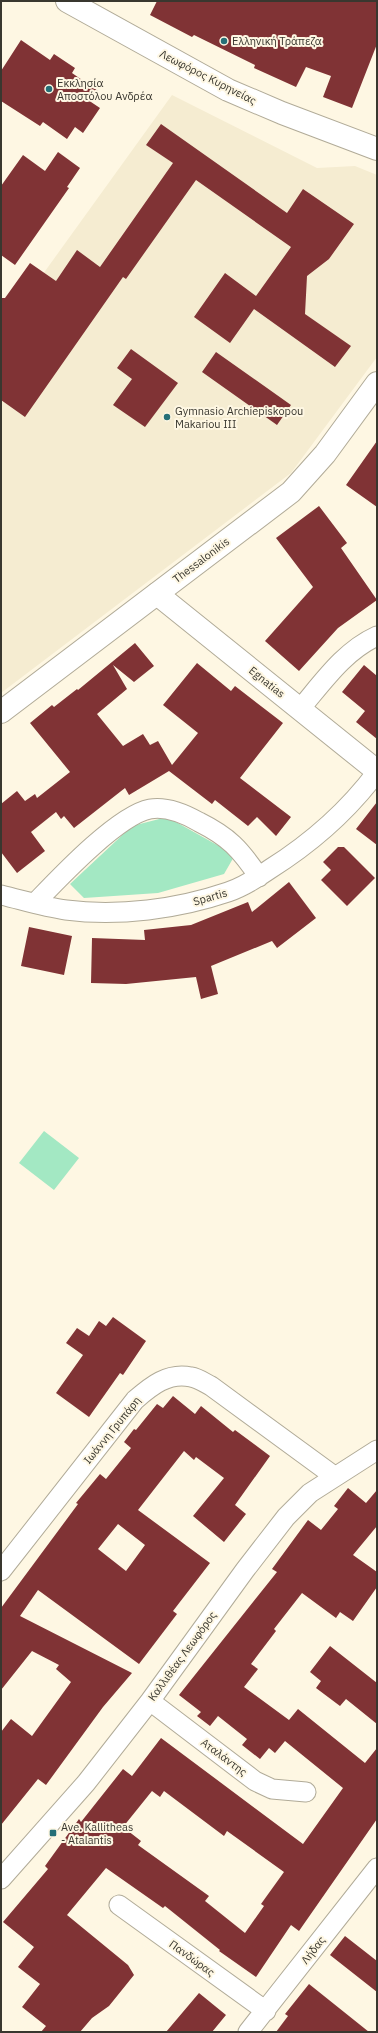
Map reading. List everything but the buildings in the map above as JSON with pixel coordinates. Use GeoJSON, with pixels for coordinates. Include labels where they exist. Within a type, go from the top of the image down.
{"type":"FeatureCollection","features":[{"type":"Feature","properties":{"kind":"main road","name":"Λεωφόρος Κυρηνείας"},"geometry":{"type":"LineString","coordinates":[[67,1],[228,90],[282,113],[377,149]]}},
{"type":"Feature","properties":{"kind":"main road","name":"Thessalonikis"},"geometry":{"type":"LineString","coordinates":[[1,712],[291,492],[318,463],[377,383]]}},
{"type":"Feature","properties":{"kind":"main road","name":"Egnatias"},"geometry":{"type":"LineString","coordinates":[[157,594],[377,771]]}},
{"type":"Feature","properties":{"kind":"street"},"geometry":{"type":"LineString","coordinates":[[300,709],[348,654],[362,643],[377,636]]}},
{"type":"Feature","properties":{"kind":"street","name":"Spartis"},"geometry":{"type":"LineString","coordinates":[[1,895],[66,910],[98,912],[139,910],[184,904],[229,892],[259,877],[293,855],[343,814],[377,771]]}},
{"type":"Feature","properties":{"kind":"street"},"geometry":{"type":"LineString","coordinates":[[36,903],[79,859],[122,822],[139,812],[151,808],[175,811],[212,828],[231,841],[242,852],[259,877]]}},
{"type":"Feature","properties":{"kind":"street","name":"Ιωάννη Γρυπάρη"},"geometry":{"type":"LineString","coordinates":[[1,1571],[135,1400],[152,1385],[170,1377],[191,1377],[211,1386],[334,1476]]}},
{"type":"Feature","properties":{"kind":"street","name":"Καλλιθέας Λεωφόρος"},"geometry":{"type":"LineString","coordinates":[[1,1879],[81,1789],[150,1701],[244,1570],[286,1517],[310,1493],[334,1476],[377,1450]]}},
{"type":"Feature","properties":{"kind":"street","name":"Αταλάντης"},"geometry":{"type":"LineString","coordinates":[[150,1701],[256,1781],[272,1789],[306,1792]]}},
{"type":"Feature","properties":{"kind":"street","name":"Λήδας"},"geometry":{"type":"LineString","coordinates":[[248,2032],[377,1868]]}},
{"type":"Feature","properties":{"kind":"street","name":"Πανδώρας"},"geometry":{"type":"LineString","coordinates":[[119,1905],[266,2011]]}},
{"type":"Feature","properties":{"kind":"shaded area","name":"Gymnasio Archiepiskopou Makariou III"},"geometry":{"type":"Polygon","coordinates":[[[172,95],[317,168],[355,166],[377,175],[377,357],[291,473],[1,693],[1,309],[30,292],[172,95]]]}},
{"type":"Feature","properties":{"kind":"green space"},"geometry":{"type":"Polygon","coordinates":[[[167,817],[235,855],[224,874],[158,893],[84,898],[70,884],[132,826],[167,817]]]}},
{"type":"Feature","properties":{"kind":"green space"},"geometry":{"type":"Polygon","coordinates":[[[44,1131],[79,1158],[54,1190],[19,1163],[44,1131]]]}},
{"type":"Feature","properties":{"kind":"place","name":"Ελληνική Τράπεζα"},"geometry":{"type":"Point","coordinates":[224,41]}},
{"type":"Feature","properties":{"kind":"place","name":"Εκκλησία Αποστόλου Ανδρέα"},"geometry":{"type":"Point","coordinates":[49,89]}},
{"type":"Feature","properties":{"kind":"place","name":"Gymnasio Archiepiskopou Makariou III"},"geometry":{"type":"Point","coordinates":[167,417]}},
{"type":"Feature","properties":{"kind":"place","name":"Ave. Kallitheas - Atalantis"},"geometry":{"type":"Point","coordinates":[53,1833]}}]}
